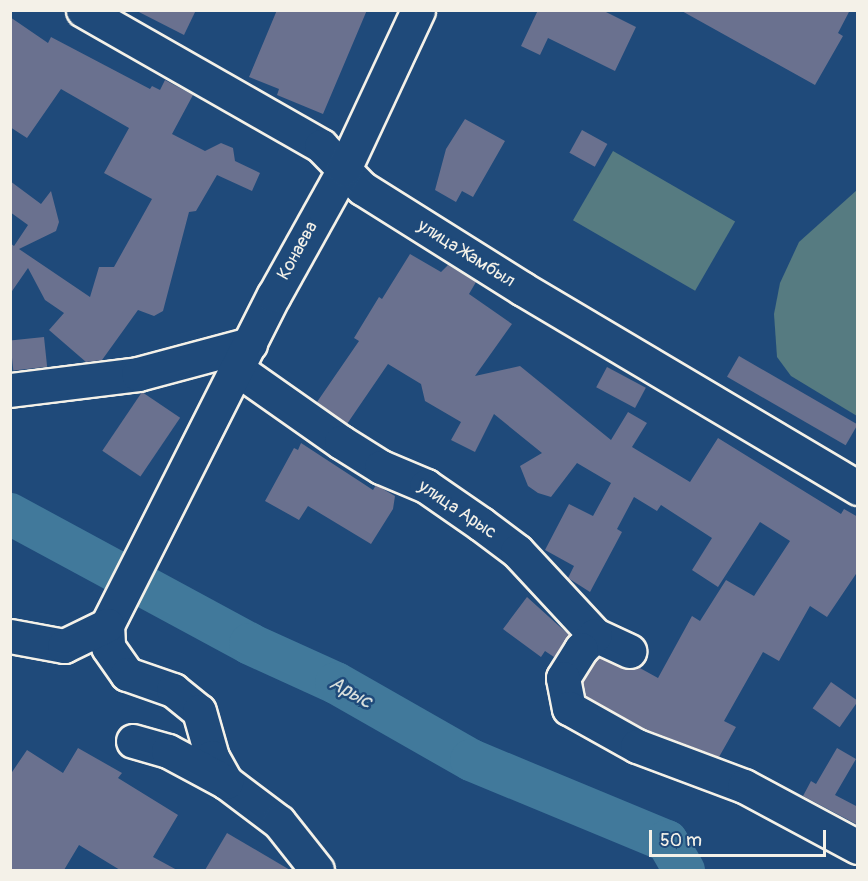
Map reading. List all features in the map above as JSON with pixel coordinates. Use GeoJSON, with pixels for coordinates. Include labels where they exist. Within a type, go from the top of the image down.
{"type":"FeatureCollection","features":[{"type":"Feature","properties":{"kind":"street","name":"улица Жамбыл"},"geometry":{"type":"LineString","coordinates":[[83,10],[321,146],[362,188],[523,289],[858,488]]}},
{"type":"Feature","properties":{"kind":"street","name":"Конаева"},"geometry":{"type":"LineString","coordinates":[[107,625],[178,491],[244,356],[344,169],[418,10]]}},
{"type":"Feature","properties":{"kind":"street"},"geometry":{"type":"LineString","coordinates":[[10,390],[138,374],[244,356]]}},
{"type":"Feature","properties":{"kind":"street","name":"улица Арыс"},"geometry":{"type":"LineString","coordinates":[[244,356],[341,442],[381,467],[426,486],[517,551],[595,635],[630,651]]}},
{"type":"Feature","properties":{"kind":"street"},"geometry":{"type":"LineString","coordinates":[[10,636],[64,646],[107,625],[108,647],[128,674],[173,690],[199,711],[212,757],[226,782]]}},
{"type":"Feature","properties":{"kind":"street"},"geometry":{"type":"LineString","coordinates":[[595,635],[580,649],[563,678],[569,708],[637,746],[744,786],[858,847]]}},
{"type":"Feature","properties":{"kind":"street"},"geometry":{"type":"LineString","coordinates":[[133,741],[168,751],[226,782],[279,822],[317,870]]}},
{"type":"Feature","properties":{"kind":"green space"},"geometry":{"type":"Polygon","coordinates":[[[613,151],[735,222],[695,291],[573,220],[613,151]]]}},
{"type":"Feature","properties":{"kind":"green space"},"geometry":{"type":"Polygon","coordinates":[[[857,190],[857,416],[791,376],[777,357],[774,314],[780,283],[799,242],[857,190]]]}},
{"type":"Feature","properties":{"kind":"building"},"geometry":{"type":"Polygon","coordinates":[[[135,10],[196,10],[184,35],[135,10]]]}},
{"type":"Feature","properties":{"kind":"building"},"geometry":{"type":"Polygon","coordinates":[[[277,10],[367,10],[323,114],[277,95],[279,89],[249,77],[277,10]]]}},
{"type":"Feature","properties":{"kind":"building"},"geometry":{"type":"Polygon","coordinates":[[[538,10],[602,10],[636,27],[615,71],[548,38],[540,55],[521,46],[538,10]]]}},
{"type":"Feature","properties":{"kind":"building"},"geometry":{"type":"Polygon","coordinates":[[[680,10],[850,10],[838,33],[843,36],[815,85],[680,10]]]}},
{"type":"Feature","properties":{"kind":"building"},"geometry":{"type":"Polygon","coordinates":[[[10,17],[48,43],[51,37],[150,89],[152,86],[160,90],[165,80],[193,95],[172,134],[205,151],[221,143],[233,148],[235,161],[260,173],[252,191],[217,175],[196,211],[189,212],[163,311],[154,316],[138,310],[102,360],[86,362],[49,330],[64,313],[45,300],[28,268],[10,294],[10,243],[14,246],[28,225],[10,212],[10,181],[41,204],[51,191],[59,222],[56,231],[19,249],[90,297],[99,267],[114,267],[152,199],[104,173],[129,128],[61,89],[27,138],[10,127],[10,17]]]}},
{"type":"Feature","properties":{"kind":"building"},"geometry":{"type":"Polygon","coordinates":[[[465,119],[505,141],[473,197],[462,191],[456,202],[435,190],[446,149],[465,119]]]}},
{"type":"Feature","properties":{"kind":"building"},"geometry":{"type":"Polygon","coordinates":[[[582,130],[607,144],[595,167],[569,153],[582,130]]]}},
{"type":"Feature","properties":{"kind":"building"},"geometry":{"type":"Polygon","coordinates":[[[410,254],[441,272],[448,265],[476,282],[469,294],[512,324],[475,376],[520,366],[611,440],[628,412],[647,423],[632,447],[690,482],[718,438],[841,514],[844,509],[858,517],[858,571],[827,617],[810,606],[779,661],[763,652],[724,721],[736,727],[719,757],[645,729],[586,696],[583,682],[599,657],[623,668],[638,667],[658,678],[692,616],[700,621],[726,580],[754,596],[790,541],[760,522],[718,587],[692,570],[712,538],[661,505],[657,511],[634,497],[617,529],[622,532],[590,592],[568,578],[574,566],[545,550],[569,504],[593,516],[611,483],[577,463],[551,497],[538,493],[528,486],[520,466],[542,453],[494,414],[475,452],[451,440],[461,422],[425,401],[421,384],[388,364],[347,424],[317,402],[359,341],[354,338],[379,297],[382,299],[410,254]]]}},
{"type":"Feature","properties":{"kind":"building"},"geometry":{"type":"Polygon","coordinates":[[[44,337],[47,367],[13,370],[10,341],[44,337]]]}},
{"type":"Feature","properties":{"kind":"building"},"geometry":{"type":"Polygon","coordinates":[[[739,356],[858,424],[846,445],[727,377],[739,356]]]}},
{"type":"Feature","properties":{"kind":"building"},"geometry":{"type":"Polygon","coordinates":[[[607,367],[646,388],[635,408],[596,387],[607,367]]]}},
{"type":"Feature","properties":{"kind":"building"},"geometry":{"type":"Polygon","coordinates":[[[142,392],[180,418],[140,477],[102,451],[142,392]]]}},
{"type":"Feature","properties":{"kind":"building"},"geometry":{"type":"Polygon","coordinates":[[[301,443],[373,490],[376,485],[395,496],[393,509],[371,544],[308,506],[299,520],[265,501],[294,448],[298,450],[301,443]]]}},
{"type":"Feature","properties":{"kind":"building"},"geometry":{"type":"Polygon","coordinates":[[[527,597],[569,635],[554,657],[545,651],[541,657],[503,629],[527,597]]]}},
{"type":"Feature","properties":{"kind":"building"},"geometry":{"type":"Polygon","coordinates":[[[831,682],[858,701],[840,727],[813,708],[831,682]]]}},
{"type":"Feature","properties":{"kind":"building"},"geometry":{"type":"Polygon","coordinates":[[[78,748],[122,773],[118,778],[178,815],[153,857],[177,870],[120,870],[79,845],[64,870],[10,870],[10,775],[27,750],[63,773],[78,748]]]}},
{"type":"Feature","properties":{"kind":"building"},"geometry":{"type":"Polygon","coordinates":[[[837,748],[856,759],[835,795],[858,807],[858,825],[803,796],[811,781],[816,784],[837,748]]]}},
{"type":"Feature","properties":{"kind":"building"},"geometry":{"type":"Polygon","coordinates":[[[227,833],[290,870],[205,870],[227,833]]]}},
{"type":"Feature","properties":{"kind":"waterway","name":"Арыс"},"geometry":{"type":"LineString","coordinates":[[10,514],[250,644],[336,683],[471,760],[667,841],[684,870]]}}]}
